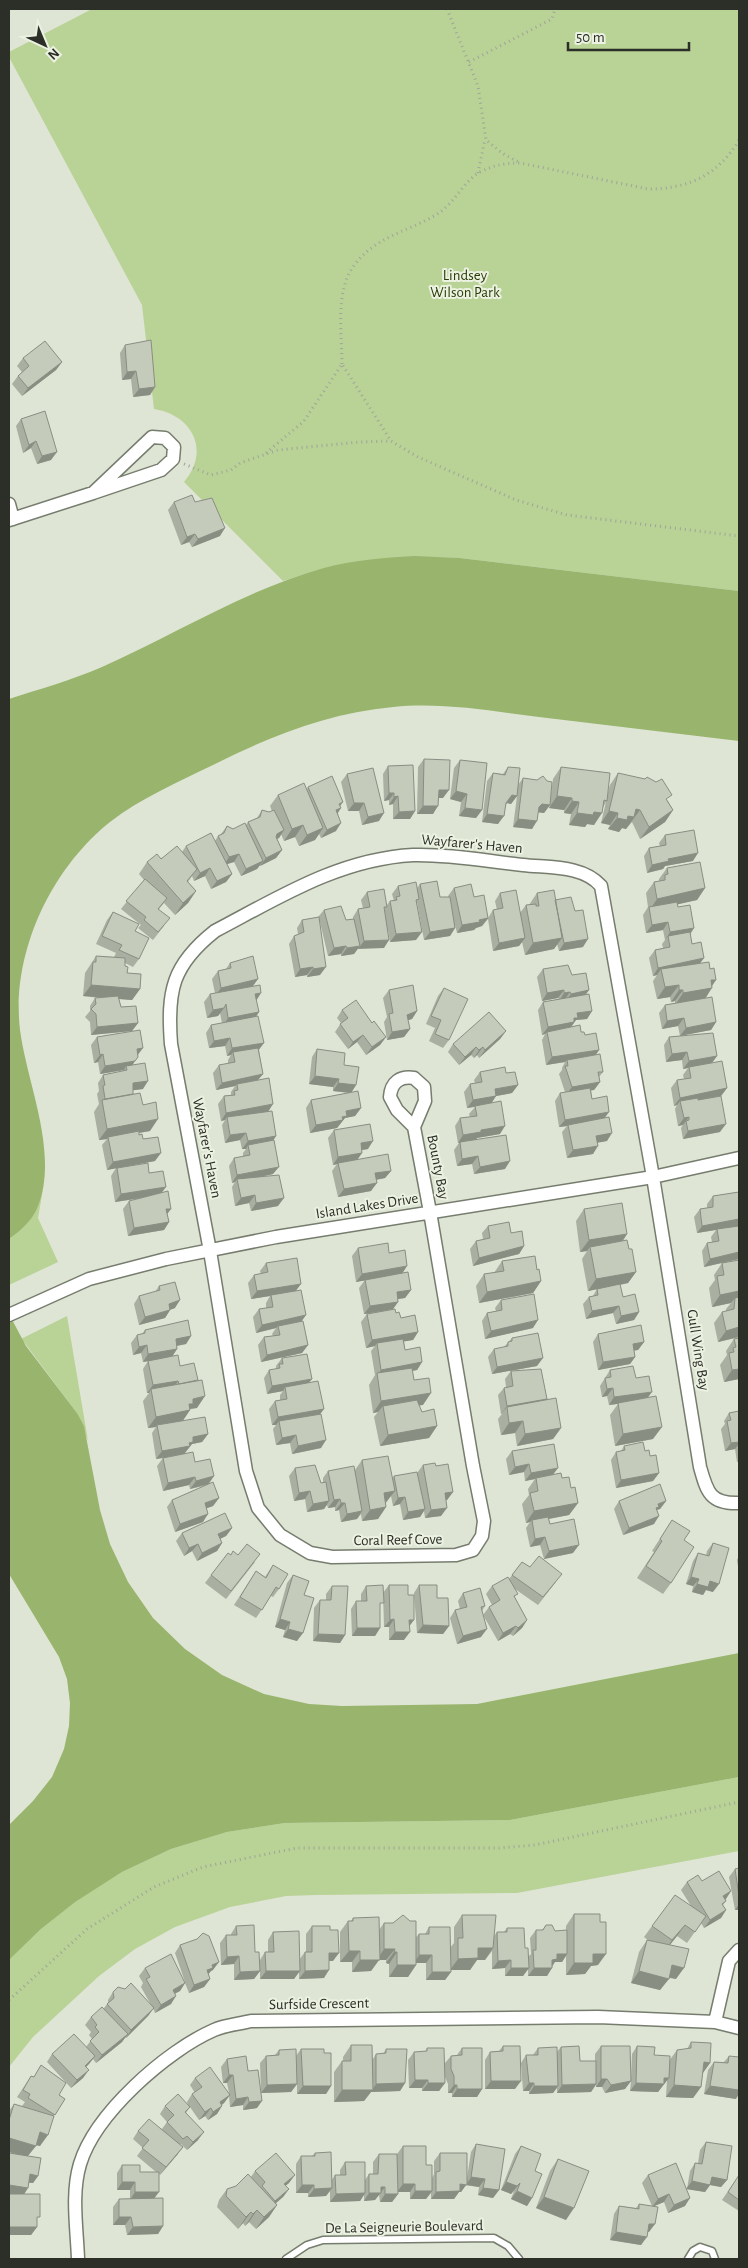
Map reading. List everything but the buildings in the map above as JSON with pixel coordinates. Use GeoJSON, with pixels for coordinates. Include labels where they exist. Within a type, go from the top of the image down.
{"type":"FeatureCollection","features":[{"type":"Feature","properties":{"kind":"street"},"geometry":{"type":"LineString","coordinates":[[9,504],[11,519],[93,494],[161,470],[173,459],[174,447],[165,438],[152,438],[93,494]]}},
{"type":"Feature","properties":{"kind":"street","name":"Wayfarer's Haven"},"geometry":{"type":"LineString","coordinates":[[210,1251],[170,1034],[169,1015],[172,989],[181,965],[199,944],[215,931],[328,873],[378,860],[412,855],[440,856],[569,870],[593,877],[601,886],[653,1177]]}},
{"type":"Feature","properties":{"kind":"street","name":"Bounty Bay"},"geometry":{"type":"LineString","coordinates":[[414,1127],[430,1212]]}},
{"type":"Feature","properties":{"kind":"street","name":"Island Lakes Drive"},"geometry":{"type":"LineString","coordinates":[[9,1316],[41,1299],[116,1270],[276,1237],[653,1177],[739,1158]]}},
{"type":"Feature","properties":{"kind":"street","name":"Gull Wing Bay"},"geometry":{"type":"LineString","coordinates":[[653,1177],[700,1467],[706,1488],[713,1498],[729,1503],[739,1503]]}},
{"type":"Feature","properties":{"kind":"street","name":"Coral Reef Cove"},"geometry":{"type":"LineString","coordinates":[[210,1251],[246,1472],[258,1508],[280,1535],[310,1553],[332,1557],[456,1555],[472,1550],[482,1536],[484,1521],[459,1389],[430,1212]]}},
{"type":"Feature","properties":{"kind":"street"},"geometry":{"type":"LineString","coordinates":[[715,2022],[729,1961],[739,1950]]}},
{"type":"Feature","properties":{"kind":"street","name":"Surfside Crescent"},"geometry":{"type":"LineString","coordinates":[[78,2259],[76,2191],[79,2166],[86,2146],[104,2118],[163,2062],[184,2045],[216,2029],[251,2021],[598,2017],[715,2022],[739,2028]]}},
{"type":"Feature","properties":{"kind":"lane","name":"De La Seigneurie Boulevard"},"geometry":{"type":"LineString","coordinates":[[286,2259],[307,2244],[324,2240],[494,2238],[508,2246],[519,2259]]}},
{"type":"Feature","properties":{"kind":"lane"},"geometry":{"type":"LineString","coordinates":[[688,2259],[692,2251],[700,2247],[712,2251],[715,2259]]}},
{"type":"Feature","properties":{"kind":"path"},"geometry":{"type":"LineString","coordinates":[[447,9],[478,86],[486,140],[502,153],[520,163]]}},
{"type":"Feature","properties":{"kind":"path"},"geometry":{"type":"LineString","coordinates":[[469,62],[552,19],[555,9]]}},
{"type":"Feature","properties":{"kind":"path"},"geometry":{"type":"LineString","coordinates":[[478,173],[485,136]]}},
{"type":"Feature","properties":{"kind":"path"},"geometry":{"type":"LineString","coordinates":[[264,454],[304,421],[342,364],[343,293],[352,267],[369,250],[394,233],[441,212],[478,173],[502,163],[520,163],[648,190],[667,189],[696,181],[714,171],[732,152],[739,140]]}},
{"type":"Feature","properties":{"kind":"path"},"geometry":{"type":"LineString","coordinates":[[342,364],[391,441],[418,458],[516,500],[567,515],[739,536]]}},
{"type":"Feature","properties":{"kind":"path"},"geometry":{"type":"LineString","coordinates":[[173,459],[211,475],[231,470],[240,463],[264,454],[359,442],[391,441]]}},
{"type":"Feature","properties":{"kind":"path"},"geometry":{"type":"LineString","coordinates":[[9,2000],[87,1929],[154,1887],[203,1867],[297,1848],[499,1848],[535,1845],[739,1802]]}},
{"type":"Feature","properties":{"kind":"green space","name":"Lindsey Wilson Park"},"geometry":{"type":"Polygon","coordinates":[[[92,9],[739,9],[739,591],[460,558],[436,557],[370,560],[329,568],[283,581],[184,482],[192,470],[196,458],[196,446],[187,426],[179,418],[154,409],[142,305],[9,57],[9,52],[92,9]]]}},
{"type":"Feature","properties":{"kind":"green space"},"geometry":{"type":"Polygon","coordinates":[[[44,1183],[38,1218],[58,1262],[9,1285],[9,1239],[32,1214],[39,1201],[44,1183]]]}},
{"type":"Feature","properties":{"kind":"green space"},"geometry":{"type":"Polygon","coordinates":[[[67,1316],[88,1441],[77,1413],[24,1342],[9,1345],[67,1316]]]}},
{"type":"Feature","properties":{"kind":"green space"},"geometry":{"type":"Polygon","coordinates":[[[739,1777],[739,1851],[517,1893],[286,1896],[230,1907],[175,1927],[135,1949],[99,1976],[33,2037],[9,2067],[9,1960],[41,1929],[75,1901],[122,1872],[171,1849],[227,1832],[285,1823],[510,1820],[739,1777]]]}},
{"type":"Feature","properties":{"kind":"shaded area"},"geometry":{"type":"Polygon","coordinates":[[[414,556],[460,558],[739,591],[739,741],[466,708],[430,706],[393,707],[323,720],[278,735],[173,784],[122,813],[89,841],[70,864],[53,888],[29,943],[22,972],[19,1001],[20,1030],[40,1118],[45,1163],[44,1185],[33,1216],[26,1225],[9,1239],[9,699],[102,667],[211,613],[295,577],[346,563],[414,556]]]}},
{"type":"Feature","properties":{"kind":"shaded area"},"geometry":{"type":"Polygon","coordinates":[[[9,1314],[26,1346],[77,1413],[84,1426],[100,1510],[110,1544],[128,1582],[153,1618],[185,1649],[222,1675],[264,1694],[309,1704],[342,1706],[477,1704],[739,1653],[739,1777],[510,1820],[285,1823],[227,1832],[171,1849],[122,1872],[75,1902],[41,1929],[9,1960],[9,1825],[33,1801],[52,1777],[64,1749],[69,1726],[70,1703],[67,1679],[59,1657],[9,1574],[9,1314]]]}}]}
